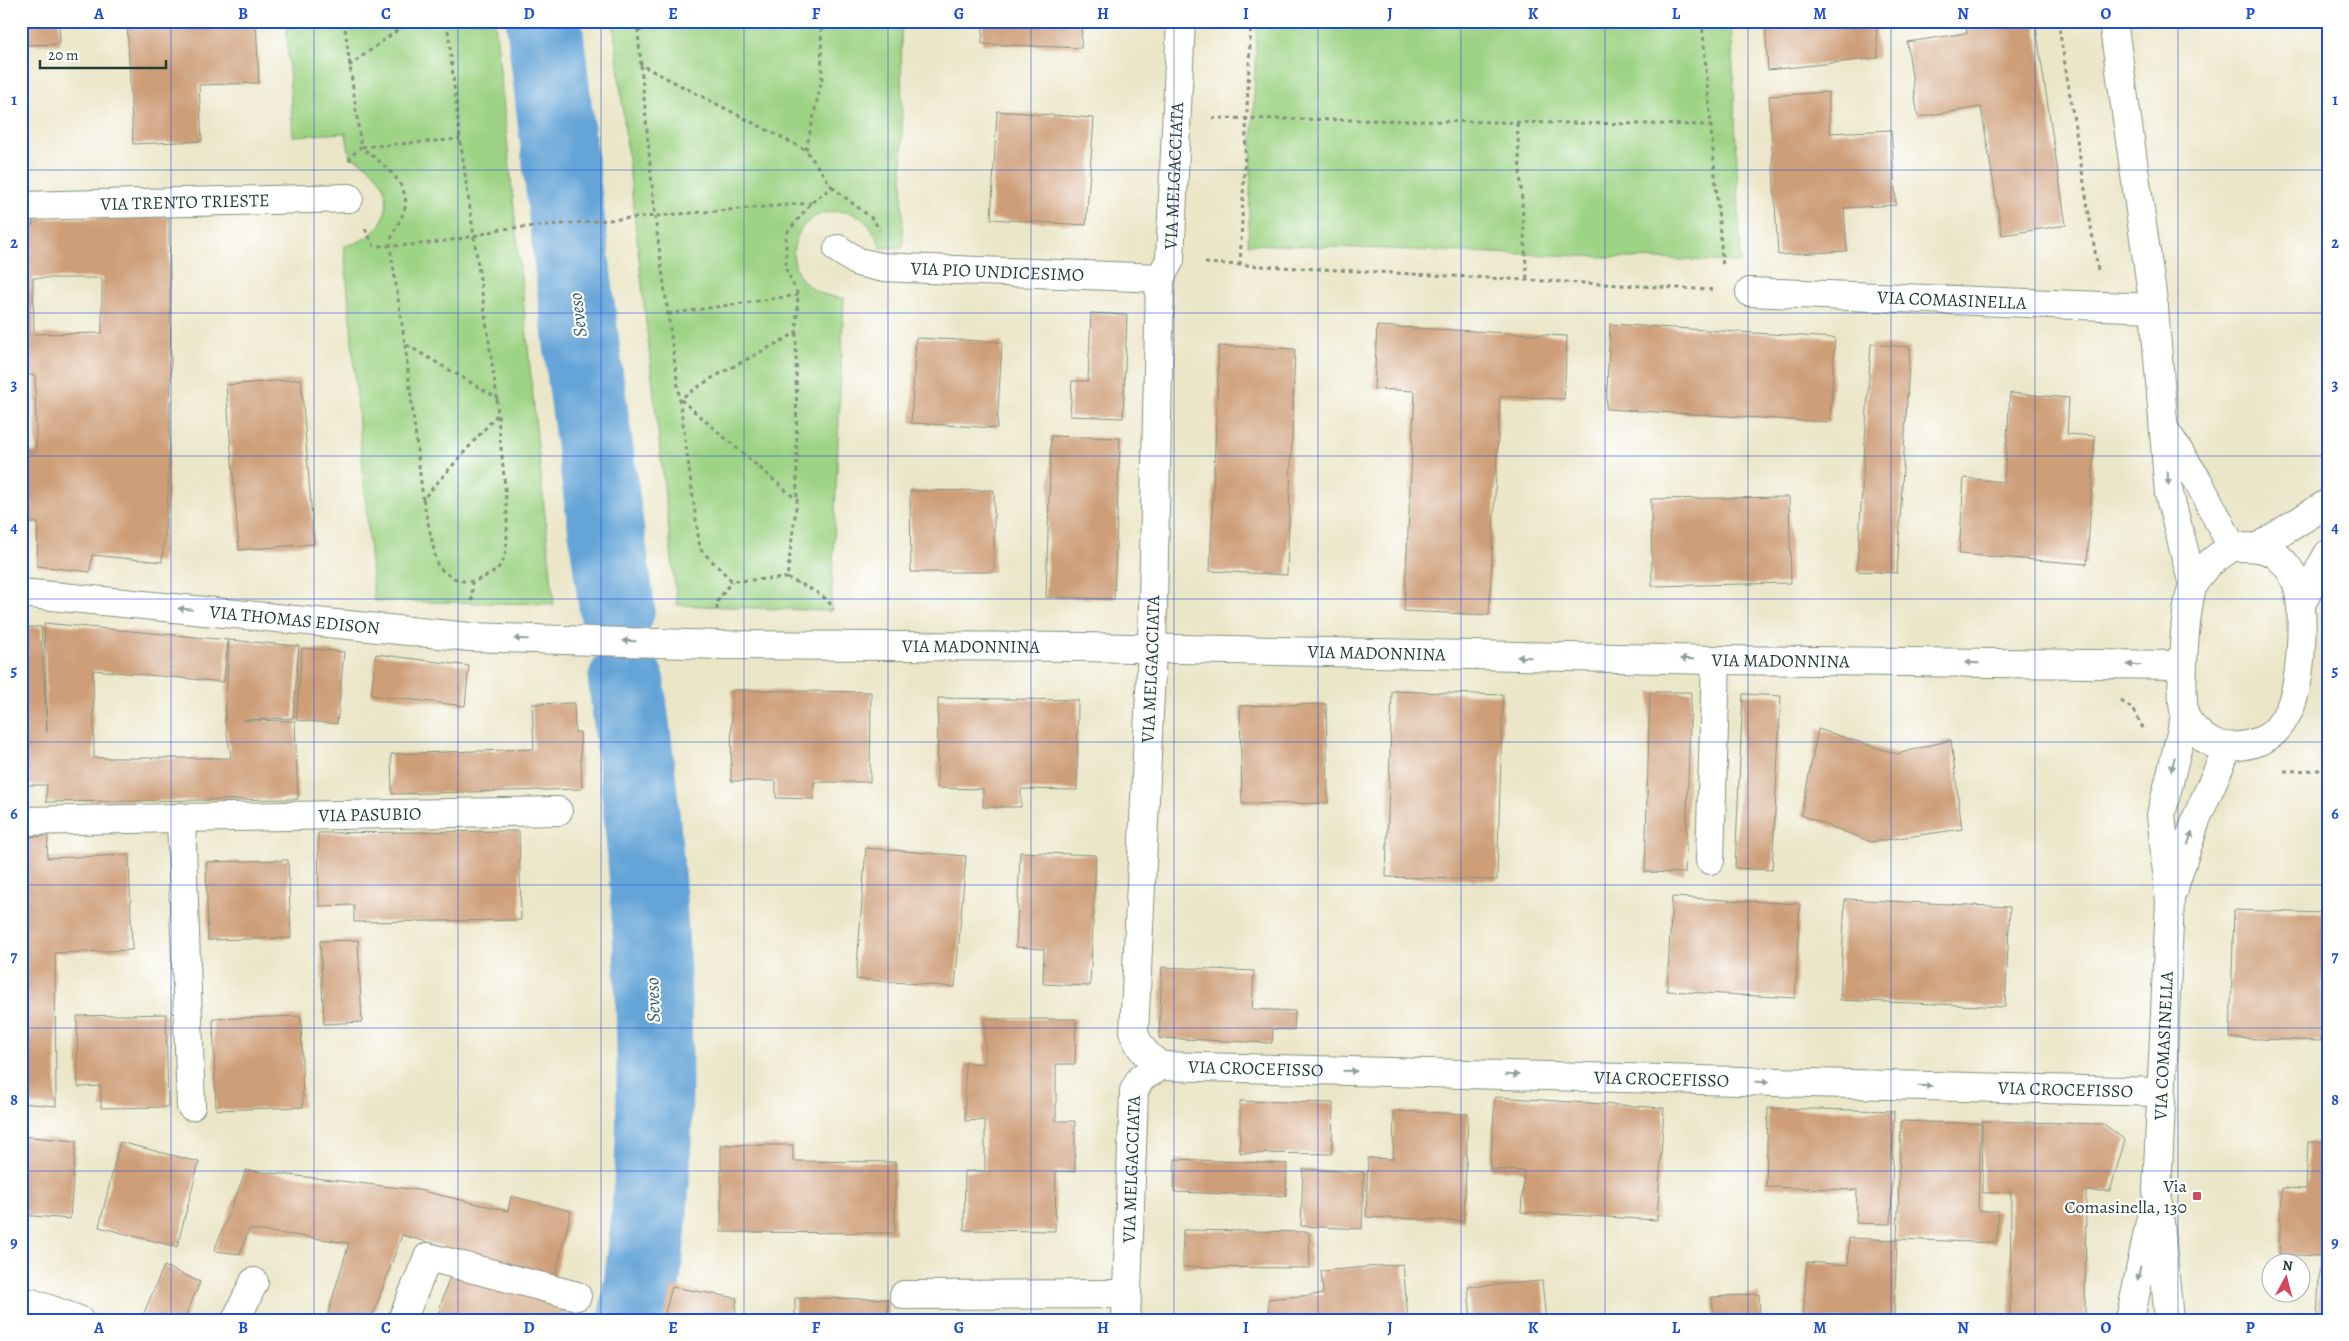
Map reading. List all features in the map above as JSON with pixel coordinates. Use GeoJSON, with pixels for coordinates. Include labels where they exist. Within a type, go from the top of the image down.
{"type":"FeatureCollection","features":[{"type":"Feature","properties":{"kind":"street","name":"VIA MELGACCIATA"},"geometry":{"type":"LineString","coordinates":[[904,1295],[1127,1307],[1134,1091],[1141,1078],[1161,1066],[1148,1057],[1139,1046],[1134,1034],[1152,649],[1165,269],[1177,118],[1181,21]]}},
{"type":"Feature","properties":{"kind":"street"},"geometry":{"type":"LineString","coordinates":[[2112,21],[2154,308],[2169,494],[2192,584],[2186,610],[2183,665],[2185,717],[2195,731],[2210,742],[2228,747],[2254,744],[2276,730],[2293,700],[2300,658],[2301,604],[2297,583],[2289,568],[2276,555],[2245,547],[2164,429]]}},
{"type":"Feature","properties":{"kind":"street","name":"VIA TRENTO TRIESTE"},"geometry":{"type":"LineString","coordinates":[[21,206],[349,198]]}},
{"type":"Feature","properties":{"kind":"street","name":"VIA PIO UNDICESIMO"},"geometry":{"type":"LineString","coordinates":[[838,249],[858,262],[880,266],[1165,269]]}},
{"type":"Feature","properties":{"kind":"street","name":"VIA COMASINELLA"},"geometry":{"type":"LineString","coordinates":[[1737,291],[2154,308]]}},
{"type":"Feature","properties":{"kind":"street"},"geometry":{"type":"LineString","coordinates":[[2192,584],[2212,561],[2245,547],[2328,503]]}},
{"type":"Feature","properties":{"kind":"street"},"geometry":{"type":"LineString","coordinates":[[2301,604],[2328,554]]}},
{"type":"Feature","properties":{"kind":"street","name":"VIA THOMAS EDISON"},"geometry":{"type":"LineString","coordinates":[[21,593],[470,637],[570,640]]}},
{"type":"Feature","properties":{"kind":"street","name":"VIA MADONNINA"},"geometry":{"type":"LineString","coordinates":[[570,640],[763,646],[844,645],[1152,649],[1716,660],[2183,665]]}},
{"type":"Feature","properties":{"kind":"street"},"geometry":{"type":"LineString","coordinates":[[1710,860],[1716,660]]}},
{"type":"Feature","properties":{"kind":"street","name":"VIA COMASINELLA"},"geometry":{"type":"LineString","coordinates":[[2169,1320],[2157,1191],[2170,901],[2161,815],[2185,717]]}},
{"type":"Feature","properties":{"kind":"street","name":"VIA COMASINELLA"},"geometry":{"type":"LineString","coordinates":[[2170,901],[2197,817],[2228,747]]}},
{"type":"Feature","properties":{"kind":"street","name":"VIA PASUBIO"},"geometry":{"type":"LineString","coordinates":[[21,820],[558,811]]}},
{"type":"Feature","properties":{"kind":"street"},"geometry":{"type":"LineString","coordinates":[[181,817],[192,1106]]}},
{"type":"Feature","properties":{"kind":"street","name":"VIA CROCEFISSO"},"geometry":{"type":"LineString","coordinates":[[1161,1066],[2160,1092]]}},
{"type":"Feature","properties":{"kind":"street","name":"VIA COMASINELLA"},"geometry":{"type":"LineString","coordinates":[[2130,1320],[2157,1191]]}},
{"type":"Feature","properties":{"kind":"street"},"geometry":{"type":"LineString","coordinates":[[402,1320],[428,1258],[577,1296]]}},
{"type":"Feature","properties":{"kind":"street"},"geometry":{"type":"LineString","coordinates":[[236,1320],[254,1282]]}},
{"type":"Feature","properties":{"kind":"street"},"geometry":{"type":"LineString","coordinates":[[27,1320],[32,1303],[79,1320]]}},
{"type":"Feature","properties":{"kind":"path"},"geometry":{"type":"LineString","coordinates":[[344,21],[361,147],[387,167],[404,196],[405,205],[391,238],[390,246],[405,344],[423,499],[437,564],[444,573],[472,582],[490,575],[502,563],[508,535],[497,398],[460,139],[448,21]]}},
{"type":"Feature","properties":{"kind":"path"},"geometry":{"type":"LineString","coordinates":[[349,66],[410,21]]}},
{"type":"Feature","properties":{"kind":"path"},"geometry":{"type":"LineString","coordinates":[[637,21],[655,218],[700,549],[732,581],[787,578],[813,589],[831,604],[844,645]]}},
{"type":"Feature","properties":{"kind":"path"},"geometry":{"type":"LineString","coordinates":[[638,32],[657,21]]}},
{"type":"Feature","properties":{"kind":"path"},"geometry":{"type":"LineString","coordinates":[[806,150],[822,79],[821,21]]}},
{"type":"Feature","properties":{"kind":"path"},"geometry":{"type":"LineString","coordinates":[[1240,265],[1251,21]]}},
{"type":"Feature","properties":{"kind":"path"},"geometry":{"type":"LineString","coordinates":[[1165,269],[1240,265],[1737,291],[1711,125],[1702,21]]}},
{"type":"Feature","properties":{"kind":"path"},"geometry":{"type":"LineString","coordinates":[[2058,21],[2098,271],[2074,282],[2075,305]]}},
{"type":"Feature","properties":{"kind":"path"},"geometry":{"type":"LineString","coordinates":[[641,65],[806,150],[832,187],[811,204],[786,234],[786,269],[798,296],[796,334],[797,500],[787,578]]}},
{"type":"Feature","properties":{"kind":"path"},"geometry":{"type":"LineString","coordinates":[[1177,118],[1711,125]]}},
{"type":"Feature","properties":{"kind":"path"},"geometry":{"type":"LineString","coordinates":[[1517,123],[1527,281]]}},
{"type":"Feature","properties":{"kind":"path"},"geometry":{"type":"LineString","coordinates":[[361,147],[460,139]]}},
{"type":"Feature","properties":{"kind":"path"},"geometry":{"type":"LineString","coordinates":[[390,246],[475,237],[501,229],[811,204]]}},
{"type":"Feature","properties":{"kind":"path"},"geometry":{"type":"LineString","coordinates":[[668,314],[798,296]]}},
{"type":"Feature","properties":{"kind":"path"},"geometry":{"type":"LineString","coordinates":[[680,399],[712,378],[796,334]]}},
{"type":"Feature","properties":{"kind":"path"},"geometry":{"type":"LineString","coordinates":[[405,344],[497,398]]}},
{"type":"Feature","properties":{"kind":"path"},"geometry":{"type":"LineString","coordinates":[[680,399],[797,500]]}},
{"type":"Feature","properties":{"kind":"path"},"geometry":{"type":"LineString","coordinates":[[423,499],[497,415]]}},
{"type":"Feature","properties":{"kind":"green space"},"geometry":{"type":"Polygon","coordinates":[[[286,21],[495,21],[554,604],[374,601],[344,246],[362,240],[375,230],[383,218],[386,204],[385,190],[378,177],[367,166],[350,157],[346,133],[293,136],[286,21]]]}},
{"type":"Feature","properties":{"kind":"green space"},"geometry":{"type":"Polygon","coordinates":[[[613,21],[901,21],[903,247],[881,248],[876,236],[864,220],[859,216],[846,212],[825,213],[808,221],[798,234],[794,251],[796,267],[805,282],[821,293],[844,298],[831,611],[677,605],[613,21]]]}},
{"type":"Feature","properties":{"kind":"green space"},"geometry":{"type":"Polygon","coordinates":[[[1257,21],[1731,21],[1741,262],[1248,244],[1257,21]]]}},
{"type":"Feature","properties":{"kind":"building"},"geometry":{"type":"Polygon","coordinates":[[[21,21],[59,21],[60,44],[21,45],[21,21]]]}},
{"type":"Feature","properties":{"kind":"building"},"geometry":{"type":"Polygon","coordinates":[[[127,21],[256,21],[259,83],[199,85],[202,141],[133,144],[127,21]]]}},
{"type":"Feature","properties":{"kind":"building"},"geometry":{"type":"Polygon","coordinates":[[[983,21],[1082,21],[1081,48],[982,44],[983,21]]]}},
{"type":"Feature","properties":{"kind":"building"},"geometry":{"type":"Polygon","coordinates":[[[1765,21],[1876,21],[1878,58],[1768,70],[1765,21]]]}},
{"type":"Feature","properties":{"kind":"building"},"geometry":{"type":"Polygon","coordinates":[[[1965,21],[2035,21],[2066,225],[2002,235],[1981,107],[1918,117],[1907,42],[1967,33],[1965,21]]]}},
{"type":"Feature","properties":{"kind":"building"},"geometry":{"type":"Polygon","coordinates":[[[1828,92],[1830,133],[1891,130],[1896,205],[1844,208],[1847,251],[1778,255],[1769,96],[1828,92]]]}},
{"type":"Feature","properties":{"kind":"building"},"geometry":{"type":"Polygon","coordinates":[[[997,111],[1094,118],[1086,225],[991,219],[997,111]]]}},
{"type":"Feature","properties":{"kind":"building"},"geometry":{"type":"Polygon","coordinates":[[[169,217],[171,373],[168,496],[162,562],[92,555],[90,572],[37,566],[38,523],[21,523],[21,452],[36,452],[35,375],[21,375],[21,225],[33,225],[33,219],[169,217]],[[33,278],[34,334],[102,333],[102,278],[33,278]]]}},
{"type":"Feature","properties":{"kind":"building"},"geometry":{"type":"Polygon","coordinates":[[[1091,313],[1127,315],[1123,418],[1070,416],[1072,381],[1088,381],[1091,313]]]}},
{"type":"Feature","properties":{"kind":"building"},"geometry":{"type":"Polygon","coordinates":[[[1610,324],[1835,338],[1830,422],[1606,409],[1610,324]]]}},
{"type":"Feature","properties":{"kind":"building"},"geometry":{"type":"Polygon","coordinates":[[[1377,326],[1567,336],[1564,399],[1500,396],[1489,615],[1404,611],[1415,391],[1374,389],[1377,326]]]}},
{"type":"Feature","properties":{"kind":"building"},"geometry":{"type":"Polygon","coordinates":[[[916,338],[1002,342],[997,428],[911,423],[916,338]]]}},
{"type":"Feature","properties":{"kind":"building"},"geometry":{"type":"Polygon","coordinates":[[[1871,344],[1910,347],[1897,573],[1857,571],[1871,344]]]}},
{"type":"Feature","properties":{"kind":"building"},"geometry":{"type":"Polygon","coordinates":[[[1219,346],[1295,349],[1287,575],[1210,571],[1219,346]]]}},
{"type":"Feature","properties":{"kind":"building"},"geometry":{"type":"Polygon","coordinates":[[[301,379],[314,544],[239,550],[226,385],[301,379]]]}},
{"type":"Feature","properties":{"kind":"building"},"geometry":{"type":"Polygon","coordinates":[[[2010,393],[2069,398],[2067,434],[2095,436],[2087,564],[1959,554],[1964,478],[2004,482],[2010,393]]]}},
{"type":"Feature","properties":{"kind":"building"},"geometry":{"type":"Polygon","coordinates":[[[1051,436],[1120,438],[1114,599],[1046,597],[1051,436]]]}},
{"type":"Feature","properties":{"kind":"building"},"geometry":{"type":"Polygon","coordinates":[[[994,490],[994,572],[911,572],[910,491],[994,490]]]}},
{"type":"Feature","properties":{"kind":"building"},"geometry":{"type":"Polygon","coordinates":[[[1789,497],[1791,583],[1652,586],[1651,499],[1789,497]]]}},
{"type":"Feature","properties":{"kind":"building"},"geometry":{"type":"Polygon","coordinates":[[[44,623],[228,640],[224,682],[93,670],[94,758],[231,758],[225,721],[229,640],[299,646],[293,718],[242,720],[295,721],[298,799],[46,802],[47,785],[21,785],[21,627],[41,627],[47,732],[44,623]]]}},
{"type":"Feature","properties":{"kind":"building"},"geometry":{"type":"Polygon","coordinates":[[[302,648],[344,652],[337,724],[296,720],[302,648]]]}},
{"type":"Feature","properties":{"kind":"building"},"geometry":{"type":"Polygon","coordinates":[[[376,654],[469,666],[465,706],[371,695],[376,654]]]}},
{"type":"Feature","properties":{"kind":"building"},"geometry":{"type":"Polygon","coordinates":[[[732,690],[871,692],[870,782],[814,782],[814,799],[776,798],[776,781],[731,781],[732,690]]]}},
{"type":"Feature","properties":{"kind":"building"},"geometry":{"type":"Polygon","coordinates":[[[1392,691],[1503,695],[1497,880],[1386,877],[1392,691]]]}},
{"type":"Feature","properties":{"kind":"building"},"geometry":{"type":"Polygon","coordinates":[[[1650,692],[1691,692],[1685,873],[1645,872],[1650,692]]]}},
{"type":"Feature","properties":{"kind":"building"},"geometry":{"type":"Polygon","coordinates":[[[1743,694],[1781,696],[1772,870],[1735,868],[1743,694]]]}},
{"type":"Feature","properties":{"kind":"building"},"geometry":{"type":"Polygon","coordinates":[[[938,698],[1078,700],[1077,790],[1021,789],[1021,807],[983,807],[983,789],[937,788],[938,698]]]}},
{"type":"Feature","properties":{"kind":"building"},"geometry":{"type":"Polygon","coordinates":[[[574,703],[575,732],[580,732],[582,789],[392,794],[391,754],[534,749],[532,704],[574,703]]]}},
{"type":"Feature","properties":{"kind":"building"},"geometry":{"type":"Polygon","coordinates":[[[1326,704],[1328,803],[1242,804],[1240,706],[1326,704]]]}},
{"type":"Feature","properties":{"kind":"building"},"geometry":{"type":"Polygon","coordinates":[[[1818,729],[1897,754],[1951,740],[1962,829],[1871,842],[1801,815],[1818,729]]]}},
{"type":"Feature","properties":{"kind":"building"},"geometry":{"type":"Polygon","coordinates":[[[519,831],[521,920],[354,922],[354,905],[319,906],[318,833],[519,831]]]}},
{"type":"Feature","properties":{"kind":"building"},"geometry":{"type":"Polygon","coordinates":[[[48,836],[47,858],[129,855],[132,950],[55,953],[56,1106],[21,1103],[21,837],[48,836]]]}},
{"type":"Feature","properties":{"kind":"building"},"geometry":{"type":"Polygon","coordinates":[[[866,848],[966,856],[955,987],[856,979],[866,848]]]}},
{"type":"Feature","properties":{"kind":"building"},"geometry":{"type":"Polygon","coordinates":[[[1020,852],[1096,855],[1090,986],[1043,984],[1044,949],[1016,947],[1020,852]]]}},
{"type":"Feature","properties":{"kind":"building"},"geometry":{"type":"Polygon","coordinates":[[[288,860],[291,938],[208,940],[206,862],[288,860]]]}},
{"type":"Feature","properties":{"kind":"building"},"geometry":{"type":"Polygon","coordinates":[[[1672,897],[1800,904],[1795,998],[1667,991],[1672,897]]]}},
{"type":"Feature","properties":{"kind":"building"},"geometry":{"type":"Polygon","coordinates":[[[1845,899],[2010,907],[2005,1007],[1840,1000],[1845,899]]]}},
{"type":"Feature","properties":{"kind":"building"},"geometry":{"type":"Polygon","coordinates":[[[2234,910],[2324,913],[2321,1041],[2230,1038],[2234,910]]]}},
{"type":"Feature","properties":{"kind":"building"},"geometry":{"type":"Polygon","coordinates":[[[358,940],[362,1022],[324,1024],[320,941],[358,940]]]}},
{"type":"Feature","properties":{"kind":"building"},"geometry":{"type":"Polygon","coordinates":[[[1162,967],[1254,971],[1252,1009],[1295,1011],[1294,1030],[1273,1029],[1272,1043],[1159,1038],[1162,967]]]}},
{"type":"Feature","properties":{"kind":"building"},"geometry":{"type":"Polygon","coordinates":[[[166,1014],[168,1107],[101,1108],[101,1086],[78,1087],[77,1016],[166,1014]]]}},
{"type":"Feature","properties":{"kind":"building"},"geometry":{"type":"Polygon","coordinates":[[[301,1016],[303,1107],[216,1110],[213,1019],[301,1016]]]}},
{"type":"Feature","properties":{"kind":"building"},"geometry":{"type":"Polygon","coordinates":[[[985,1019],[1076,1019],[1075,1064],[1056,1064],[1056,1121],[1075,1121],[1075,1172],[1056,1171],[1055,1231],[964,1230],[965,1171],[985,1171],[985,1120],[965,1121],[965,1063],[985,1064],[985,1019]]]}},
{"type":"Feature","properties":{"kind":"building"},"geometry":{"type":"Polygon","coordinates":[[[1495,1097],[1664,1108],[1657,1220],[1521,1212],[1524,1171],[1490,1169],[1495,1097]]]}},
{"type":"Feature","properties":{"kind":"building"},"geometry":{"type":"Polygon","coordinates":[[[1240,1101],[1333,1103],[1332,1154],[1240,1153],[1240,1101]]]}},
{"type":"Feature","properties":{"kind":"building"},"geometry":{"type":"Polygon","coordinates":[[[1768,1108],[1894,1111],[1891,1224],[1856,1223],[1857,1190],[1766,1187],[1768,1108]]]}},
{"type":"Feature","properties":{"kind":"building"},"geometry":{"type":"Polygon","coordinates":[[[1394,1111],[1468,1114],[1464,1221],[1366,1217],[1368,1158],[1393,1159],[1394,1111]]]}},
{"type":"Feature","properties":{"kind":"building"},"geometry":{"type":"Polygon","coordinates":[[[1901,1121],[1981,1124],[1978,1211],[1998,1211],[1996,1243],[1897,1239],[1901,1121]]]}},
{"type":"Feature","properties":{"kind":"building"},"geometry":{"type":"Polygon","coordinates":[[[1982,1121],[2104,1124],[2125,1140],[2110,1191],[2086,1191],[2085,1320],[2010,1320],[2011,1192],[1983,1193],[1982,1121]]]}},
{"type":"Feature","properties":{"kind":"building"},"geometry":{"type":"Polygon","coordinates":[[[21,1136],[76,1141],[70,1219],[21,1215],[21,1136]]]}},
{"type":"Feature","properties":{"kind":"building"},"geometry":{"type":"Polygon","coordinates":[[[120,1142],[199,1162],[177,1247],[99,1227],[120,1142]]]}},
{"type":"Feature","properties":{"kind":"building"},"geometry":{"type":"Polygon","coordinates":[[[2308,1142],[2328,1142],[2328,1320],[2317,1320],[2320,1256],[2312,1256],[2312,1254],[2279,1254],[2282,1188],[2306,1189],[2308,1142]]]}},
{"type":"Feature","properties":{"kind":"building"},"geometry":{"type":"Polygon","coordinates":[[[721,1145],[793,1145],[793,1161],[895,1162],[895,1233],[721,1232],[721,1145]]]}},
{"type":"Feature","properties":{"kind":"building"},"geometry":{"type":"Polygon","coordinates":[[[1175,1159],[1287,1164],[1286,1196],[1174,1192],[1175,1159]]]}},
{"type":"Feature","properties":{"kind":"building"},"geometry":{"type":"Polygon","coordinates":[[[1303,1169],[1364,1172],[1362,1229],[1301,1226],[1303,1169]]]}},
{"type":"Feature","properties":{"kind":"building"},"geometry":{"type":"Polygon","coordinates":[[[246,1170],[418,1190],[508,1211],[511,1196],[571,1211],[555,1277],[402,1235],[371,1320],[326,1320],[349,1243],[249,1229],[240,1254],[214,1251],[246,1170]]]}},
{"type":"Feature","properties":{"kind":"building"},"geometry":{"type":"Polygon","coordinates":[[[1183,1230],[1309,1232],[1310,1268],[1183,1267],[1183,1230]]]}},
{"type":"Feature","properties":{"kind":"building"},"geometry":{"type":"Polygon","coordinates":[[[1849,1238],[1897,1240],[1894,1318],[1803,1320],[1807,1262],[1848,1265],[1849,1238]]]}},
{"type":"Feature","properties":{"kind":"building"},"geometry":{"type":"Polygon","coordinates":[[[1403,1264],[1408,1320],[1269,1320],[1268,1299],[1323,1294],[1321,1271],[1403,1264]]]}},
{"type":"Feature","properties":{"kind":"building"},"geometry":{"type":"Polygon","coordinates":[[[164,1266],[200,1282],[184,1320],[141,1320],[164,1266]]]}},
{"type":"Feature","properties":{"kind":"building"},"geometry":{"type":"Polygon","coordinates":[[[452,1269],[579,1309],[576,1320],[436,1320],[452,1269]]]}},
{"type":"Feature","properties":{"kind":"building"},"geometry":{"type":"Polygon","coordinates":[[[1542,1281],[1546,1320],[1471,1320],[1468,1287],[1542,1281]]]}},
{"type":"Feature","properties":{"kind":"building"},"geometry":{"type":"Polygon","coordinates":[[[672,1287],[737,1298],[734,1320],[663,1320],[672,1287]]]}},
{"type":"Feature","properties":{"kind":"building"},"geometry":{"type":"Polygon","coordinates":[[[1759,1294],[1760,1320],[1714,1320],[1712,1297],[1759,1294]]]}},
{"type":"Feature","properties":{"kind":"building"},"geometry":{"type":"Polygon","coordinates":[[[795,1298],[888,1299],[888,1320],[795,1320],[795,1298]]]}},
{"type":"Feature","properties":{"kind":"waterway","name":"Seveso"},"geometry":{"type":"LineString","coordinates":[[544,21],[585,375],[617,609]]}},
{"type":"Feature","properties":{"kind":"waterway","name":"Seveso"},"geometry":{"type":"LineString","coordinates":[[626,681],[645,855],[651,942],[654,1030],[654,1139],[650,1212],[636,1320]]}},
{"type":"Feature","properties":{"kind":"place","name":"Via Comasinella, 130"},"geometry":{"type":"Point","coordinates":[2197,1196]}}]}
